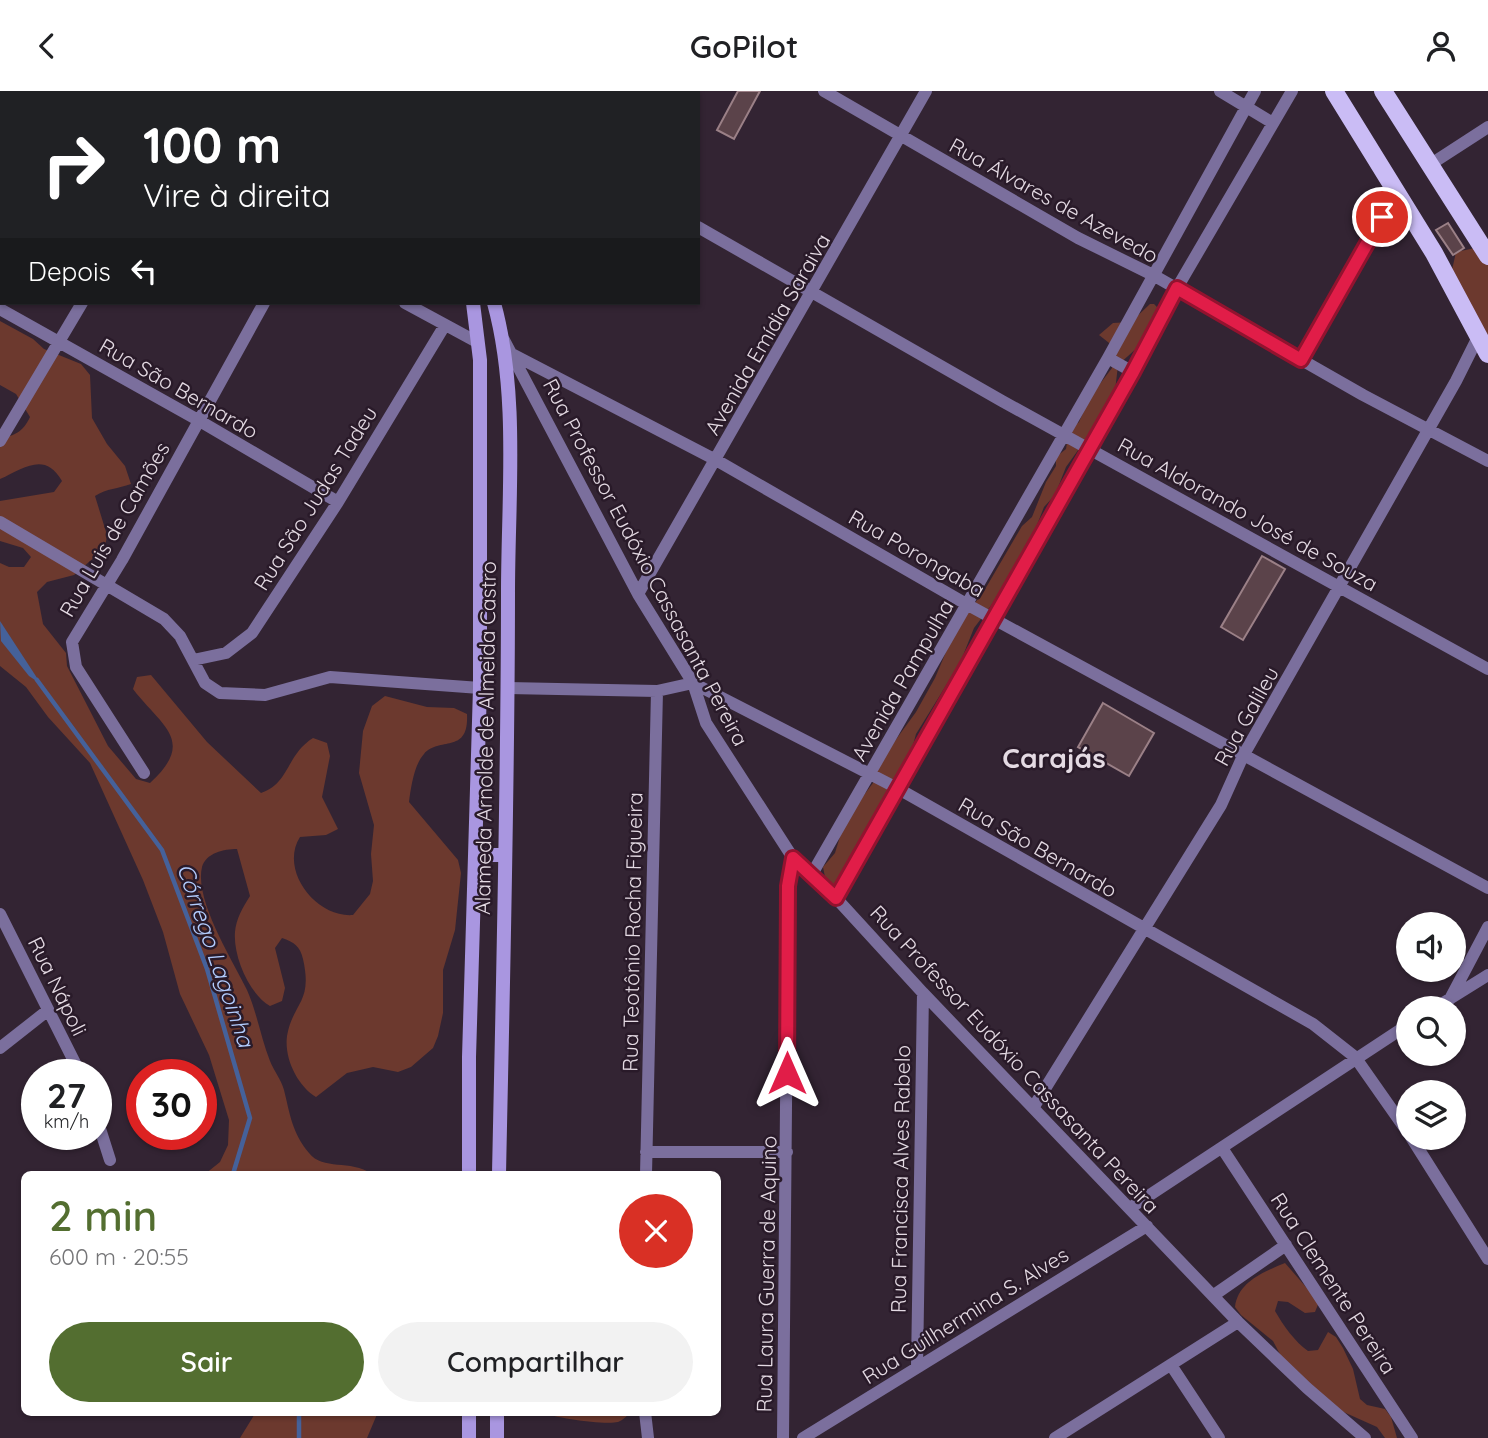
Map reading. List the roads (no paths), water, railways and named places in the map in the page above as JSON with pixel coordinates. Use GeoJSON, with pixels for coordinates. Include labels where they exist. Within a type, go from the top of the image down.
{"type":"FeatureCollection","features":[{"type":"Feature","properties":{"kind":"main road"},"geometry":{"type":"LineString","coordinates":[[1334,91],[1434,253],[1488,354]]}},
{"type":"Feature","properties":{"kind":"main road"},"geometry":{"type":"LineString","coordinates":[[1383,91],[1488,256]]}},
{"type":"Feature","properties":{"kind":"main road","name":"Alameda Arnolde de Almeida Castro"},"geometry":{"type":"LineString","coordinates":[[469,1171],[469,1057],[480,688],[480,361],[473,305]]}},
{"type":"Feature","properties":{"kind":"main road","name":"Alameda Arnolde de Almeida Castro"},"geometry":{"type":"LineString","coordinates":[[495,305],[504,338],[509,403],[508,688],[499,1171]]}},
{"type":"Feature","properties":{"kind":"main road"},"geometry":{"type":"LineString","coordinates":[[475,855],[505,855]]}},
{"type":"Feature","properties":{"kind":"main road"},"geometry":{"type":"LineString","coordinates":[[469,1416],[469,1438]]}},
{"type":"Feature","properties":{"kind":"main road"},"geometry":{"type":"LineString","coordinates":[[497,1416],[497,1438]]}},
{"type":"Feature","properties":{"kind":"street","name":"Rua Álvares de Azevedo"},"geometry":{"type":"LineString","coordinates":[[824,91],[1078,238],[1177,288],[1301,360],[1488,461]]}},
{"type":"Feature","properties":{"kind":"street","name":"Avenida Emídia Saraiva"},"geometry":{"type":"LineString","coordinates":[[638,594],[926,91]]}},
{"type":"Feature","properties":{"kind":"street"},"geometry":{"type":"LineString","coordinates":[[1220,91],[1273,123]]}},
{"type":"Feature","properties":{"kind":"street","name":"Avenida Pampulha"},"geometry":{"type":"LineString","coordinates":[[812,874],[1108,358],[1255,91]]}},
{"type":"Feature","properties":{"kind":"street"},"geometry":{"type":"LineString","coordinates":[[836,898],[1133,372],[1177,288],[1292,91]]}},
{"type":"Feature","properties":{"kind":"street"},"geometry":{"type":"LineString","coordinates":[[1431,164],[1488,127]]}},
{"type":"Feature","properties":{"kind":"street"},"geometry":{"type":"LineString","coordinates":[[1301,360],[1396,193]]}},
{"type":"Feature","properties":{"kind":"street","name":"Rua Aldorando José de Souza"},"geometry":{"type":"LineString","coordinates":[[700,228],[1488,669]]}},
{"type":"Feature","properties":{"kind":"street"},"geometry":{"type":"LineString","coordinates":[[0,441],[81,305]]}},
{"type":"Feature","properties":{"kind":"street","name":"Rua Luis de Camões"},"geometry":{"type":"LineString","coordinates":[[144,773],[76,667],[72,642],[263,305]]}},
{"type":"Feature","properties":{"kind":"street"},"geometry":{"type":"LineString","coordinates":[[409,305],[477,342]]}},
{"type":"Feature","properties":{"kind":"street","name":"Rua São Bernardo"},"geometry":{"type":"LineString","coordinates":[[0,309],[198,419],[338,502]]}},
{"type":"Feature","properties":{"kind":"street","name":"Rua São Judas Tadeu"},"geometry":{"type":"LineString","coordinates":[[193,660],[226,653],[252,633],[338,502],[445,325]]}},
{"type":"Feature","properties":{"kind":"street","name":"Rua Galileu"},"geometry":{"type":"LineString","coordinates":[[1033,1108],[1221,805],[1243,756],[1340,588],[1479,335]]}},
{"type":"Feature","properties":{"kind":"street","name":"Rua Professor Eudóxio Cassasanta Pereira"},"geometry":{"type":"LineString","coordinates":[[504,338],[638,594],[693,683],[706,723],[793,858],[836,898],[1238,1322],[1307,1388],[1366,1438]]}},
{"type":"Feature","properties":{"kind":"street","name":"Rua Porongaba"},"geometry":{"type":"LineString","coordinates":[[512,354],[716,460],[968,605],[1488,888]]}},
{"type":"Feature","properties":{"kind":"street"},"geometry":{"type":"LineString","coordinates":[[1108,358],[1133,372]]}},
{"type":"Feature","properties":{"kind":"street"},"geometry":{"type":"LineString","coordinates":[[0,522],[163,619],[180,636],[205,683],[220,693],[265,695],[330,677],[480,688]]}},
{"type":"Feature","properties":{"kind":"street"},"geometry":{"type":"LineString","coordinates":[[508,688],[657,691],[693,683]]}},
{"type":"Feature","properties":{"kind":"street","name":"Rua São Bernardo"},"geometry":{"type":"LineString","coordinates":[[693,683],[871,773],[1313,1024],[1355,1057],[1396,1116]]}},
{"type":"Feature","properties":{"kind":"street","name":"Rua Teotônio Rocha Figueira"},"geometry":{"type":"LineString","coordinates":[[646,1171],[657,691]]}},
{"type":"Feature","properties":{"kind":"street","name":"Rua Laura Guerra de Aquino"},"geometry":{"type":"LineString","coordinates":[[783,1438],[788,886],[793,858]]}},
{"type":"Feature","properties":{"kind":"street","name":"Rua Nápoli"},"geometry":{"type":"LineString","coordinates":[[0,914],[72,1059]]}},
{"type":"Feature","properties":{"kind":"street"},"geometry":{"type":"LineString","coordinates":[[1452,996],[1488,927]]}},
{"type":"Feature","properties":{"kind":"street"},"geometry":{"type":"LineString","coordinates":[[1455,996],[1488,975]]}},
{"type":"Feature","properties":{"kind":"street","name":"Rua Francisca Alves Rabelo"},"geometry":{"type":"LineString","coordinates":[[916,1366],[923,992]]}},
{"type":"Feature","properties":{"kind":"street"},"geometry":{"type":"LineString","coordinates":[[0,1048],[47,1011]]}},
{"type":"Feature","properties":{"kind":"street"},"geometry":{"type":"LineString","coordinates":[[1130,1208],[1396,1032]]}},
{"type":"Feature","properties":{"kind":"street","name":"Rua Clemente Pereira"},"geometry":{"type":"LineString","coordinates":[[1222,1148],[1412,1438]]}},
{"type":"Feature","properties":{"kind":"street"},"geometry":{"type":"LineString","coordinates":[[107,1150],[110,1160]]}},
{"type":"Feature","properties":{"kind":"street","name":"Rua São Bernardo"},"geometry":{"type":"LineString","coordinates":[[1419,1150],[1488,1259]]}},
{"type":"Feature","properties":{"kind":"street"},"geometry":{"type":"LineString","coordinates":[[646,1152],[787,1152]]}},
{"type":"Feature","properties":{"kind":"street","name":"Rua Guilhermina S. Alves"},"geometry":{"type":"LineString","coordinates":[[803,1438],[1147,1226]]}},
{"type":"Feature","properties":{"kind":"street"},"geometry":{"type":"LineString","coordinates":[[1214,1295],[1286,1245]]}},
{"type":"Feature","properties":{"kind":"street"},"geometry":{"type":"LineString","coordinates":[[1055,1438],[1238,1322]]}},
{"type":"Feature","properties":{"kind":"street"},"geometry":{"type":"LineString","coordinates":[[1171,1365],[1219,1438]]}},
{"type":"Feature","properties":{"kind":"street"},"geometry":{"type":"LineString","coordinates":[[645,1416],[648,1438]]}},
{"type":"Feature","properties":{"kind":"water"},"geometry":{"type":"Polygon","coordinates":[[[0,621],[41,684],[29,676],[1,641],[0,621]]]}},
{"type":"Feature","properties":{"kind":"waterway","name":"Córrego Lagoinha"},"geometry":{"type":"LineString","coordinates":[[37,680],[162,850],[207,969],[250,1118],[234,1171]]}},
{"type":"Feature","properties":{"kind":"waterway","name":"Córrego Lagoinha"},"geometry":{"type":"LineString","coordinates":[[299,1416],[299,1438]]}},
{"type":"Feature","properties":{"kind":"district","name":"Carajás"},"geometry":{"type":"Point","coordinates":[1054,757]}}]}
